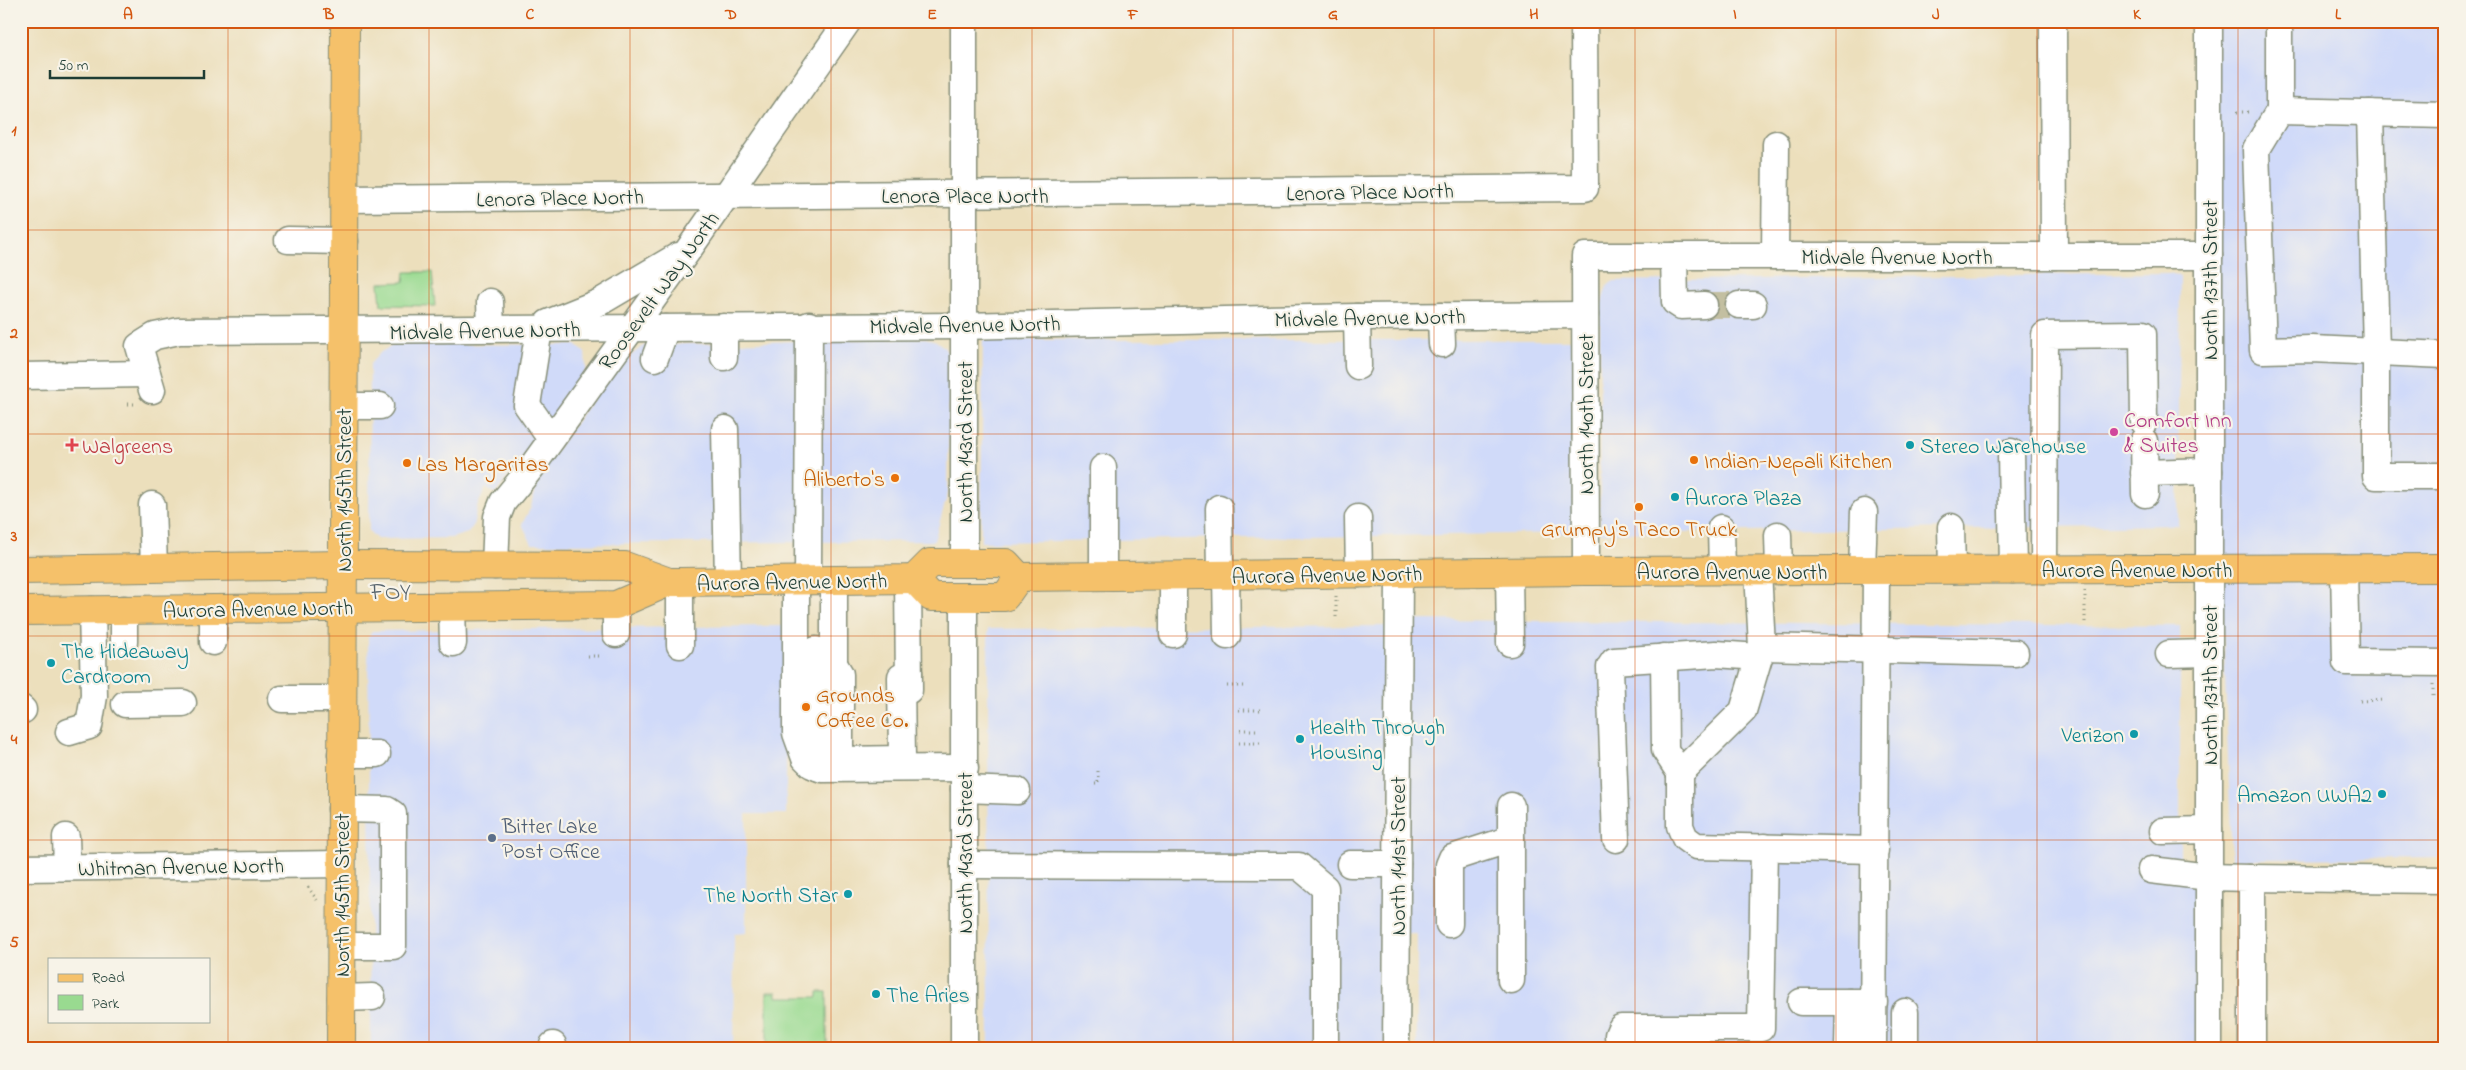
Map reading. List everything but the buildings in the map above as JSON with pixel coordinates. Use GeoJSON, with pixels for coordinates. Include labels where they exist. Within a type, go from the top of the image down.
{"type":"FeatureCollection","features":[{"type":"Feature","properties":{"kind":"main road","name":"North 145th Street"},"geometry":{"type":"LineString","coordinates":[[341,1049],[341,699],[346,199],[345,21]]}},
{"type":"Feature","properties":{"kind":"main road","name":"Aurora Avenue North"},"geometry":{"type":"LineString","coordinates":[[21,570],[342,565],[625,566],[674,582],[911,579],[930,563],[1006,563],[1019,577],[1586,571],[2445,568]]}},
{"type":"Feature","properties":{"kind":"main road","name":"Aurora Avenue North"},"geometry":{"type":"LineString","coordinates":[[911,579],[930,597],[1005,598],[1019,577]]}},
{"type":"Feature","properties":{"kind":"main road","name":"Aurora Avenue North"},"geometry":{"type":"LineString","coordinates":[[21,611],[616,605],[674,582]]}},
{"type":"Feature","properties":{"kind":"street","name":"Roosevelt Way North"},"geometry":{"type":"LineString","coordinates":[[495,566],[497,517],[503,502],[689,249],[848,21]]}},
{"type":"Feature","properties":{"kind":"street","name":"North 143rd Street"},"geometry":{"type":"LineString","coordinates":[[964,21],[964,563]]}},
{"type":"Feature","properties":{"kind":"street","name":"Lenora Place North"},"geometry":{"type":"LineString","coordinates":[[346,199],[726,195],[964,196],[1584,188],[1584,21]]}},
{"type":"Feature","properties":{"kind":"street"},"geometry":{"type":"LineString","coordinates":[[2053,21],[2054,256]]}},
{"type":"Feature","properties":{"kind":"street","name":"North 137th Street"},"geometry":{"type":"LineString","coordinates":[[2209,21],[2209,653],[2219,788],[2209,877],[2209,1049]]}},
{"type":"Feature","properties":{"kind":"street"},"geometry":{"type":"LineString","coordinates":[[2279,21],[2279,111],[2256,149],[2263,350],[2376,351],[2445,355]]}},
{"type":"Feature","properties":{"kind":"street"},"geometry":{"type":"LineString","coordinates":[[2279,111],[2445,115]]}},
{"type":"Feature","properties":{"kind":"street"},"geometry":{"type":"LineString","coordinates":[[2370,113],[2376,351],[2376,476],[2445,476]]}},
{"type":"Feature","properties":{"kind":"street"},"geometry":{"type":"LineString","coordinates":[[1775,256],[1776,144]]}},
{"type":"Feature","properties":{"kind":"street"},"geometry":{"type":"LineString","coordinates":[[288,240],[345,241]]}},
{"type":"Feature","properties":{"kind":"street"},"geometry":{"type":"LineString","coordinates":[[551,439],[528,405],[533,329],[600,302],[689,249]]}},
{"type":"Feature","properties":{"kind":"street","name":"Midvale Avenue North"},"geometry":{"type":"LineString","coordinates":[[1585,256],[2209,256]]}},
{"type":"Feature","properties":{"kind":"street","name":"North 140th Street"},"geometry":{"type":"LineString","coordinates":[[1585,256],[1586,571]]}},
{"type":"Feature","properties":{"kind":"street"},"geometry":{"type":"LineString","coordinates":[[1674,256],[1675,302],[1681,306],[1704,306]]}},
{"type":"Feature","properties":{"kind":"street"},"geometry":{"type":"LineString","coordinates":[[490,302],[491,330]]}},
{"type":"Feature","properties":{"kind":"street","name":"Midvale Avenue North"},"geometry":{"type":"LineString","coordinates":[[21,376],[149,382],[140,346],[154,336],[179,331],[491,330],[809,325],[963,326],[1357,317],[1400,328],[1441,316],[1585,315]]}},
{"type":"Feature","properties":{"kind":"street"},"geometry":{"type":"LineString","coordinates":[[1441,316],[1442,344]]}},
{"type":"Feature","properties":{"kind":"street"},"geometry":{"type":"LineString","coordinates":[[1357,317],[1358,366]]}},
{"type":"Feature","properties":{"kind":"street"},"geometry":{"type":"LineString","coordinates":[[809,325],[813,580],[796,733],[805,758],[826,768],[909,768],[1017,790]]}},
{"type":"Feature","properties":{"kind":"street"},"geometry":{"type":"LineString","coordinates":[[724,327],[724,357]]}},
{"type":"Feature","properties":{"kind":"street"},"geometry":{"type":"LineString","coordinates":[[655,358],[666,328]]}},
{"type":"Feature","properties":{"kind":"street"},"geometry":{"type":"LineString","coordinates":[[2044,570],[2045,335],[2144,334],[2144,484],[2209,471]]}},
{"type":"Feature","properties":{"kind":"street"},"geometry":{"type":"LineString","coordinates":[[344,406],[380,406]]}},
{"type":"Feature","properties":{"kind":"street"},"geometry":{"type":"LineString","coordinates":[[725,429],[728,581]]}},
{"type":"Feature","properties":{"kind":"street"},"geometry":{"type":"LineString","coordinates":[[2011,452],[2012,570]]}},
{"type":"Feature","properties":{"kind":"street"},"geometry":{"type":"LineString","coordinates":[[1103,468],[1103,576]]}},
{"type":"Feature","properties":{"kind":"street"},"geometry":{"type":"LineString","coordinates":[[152,506],[154,568]]}},
{"type":"Feature","properties":{"kind":"street"},"geometry":{"type":"LineString","coordinates":[[1219,508],[1227,636]]}},
{"type":"Feature","properties":{"kind":"street"},"geometry":{"type":"LineString","coordinates":[[1848,1049],[1861,1002],[1875,850],[1876,651],[1864,512]]}},
{"type":"Feature","properties":{"kind":"street"},"geometry":{"type":"LineString","coordinates":[[1358,518],[1359,574]]}},
{"type":"Feature","properties":{"kind":"street"},"geometry":{"type":"LineString","coordinates":[[1951,527],[1952,570]]}},
{"type":"Feature","properties":{"kind":"street"},"geometry":{"type":"LineString","coordinates":[[1721,528],[1722,571]]}},
{"type":"Feature","properties":{"kind":"street"},"geometry":{"type":"LineString","coordinates":[[1680,774],[1743,711],[1760,652],[1768,571],[1778,535]]}},
{"type":"Feature","properties":{"kind":"street"},"geometry":{"type":"LineString","coordinates":[[2344,568],[2346,662],[2445,662]]}},
{"type":"Feature","properties":{"kind":"street"},"geometry":{"type":"LineString","coordinates":[[1509,572],[1510,643]]}},
{"type":"Feature","properties":{"kind":"street","name":"North 141st Street"},"geometry":{"type":"LineString","coordinates":[[1396,1049],[1398,573]]}},
{"type":"Feature","properties":{"kind":"street"},"geometry":{"type":"LineString","coordinates":[[1173,576],[1173,634]]}},
{"type":"Feature","properties":{"kind":"street"},"geometry":{"type":"LineString","coordinates":[[909,768],[911,579]]}},
{"type":"Feature","properties":{"kind":"street"},"geometry":{"type":"LineString","coordinates":[[813,580],[834,664],[840,674],[840,760],[902,759],[901,677],[909,673]]}},
{"type":"Feature","properties":{"kind":"street"},"geometry":{"type":"LineString","coordinates":[[674,582],[680,645]]}},
{"type":"Feature","properties":{"kind":"street","name":"North 143rd Street"},"geometry":{"type":"LineString","coordinates":[[964,598],[964,1049]]}},
{"type":"Feature","properties":{"kind":"street"},"geometry":{"type":"LineString","coordinates":[[610,645],[616,605]]}},
{"type":"Feature","properties":{"kind":"street"},"geometry":{"type":"LineString","coordinates":[[452,606],[453,643]]}},
{"type":"Feature","properties":{"kind":"street"},"geometry":{"type":"LineString","coordinates":[[213,608],[213,642]]}},
{"type":"Feature","properties":{"kind":"street"},"geometry":{"type":"LineString","coordinates":[[69,732],[89,726],[94,696],[92,610]]}},
{"type":"Feature","properties":{"kind":"street"},"geometry":{"type":"LineString","coordinates":[[124,610],[124,642]]}},
{"type":"Feature","properties":{"kind":"street"},"geometry":{"type":"LineString","coordinates":[[1616,839],[1610,667],[1614,661],[1760,652],[2015,653]]}},
{"type":"Feature","properties":{"kind":"street"},"geometry":{"type":"LineString","coordinates":[[2169,654],[2209,653]]}},
{"type":"Feature","properties":{"kind":"street"},"geometry":{"type":"LineString","coordinates":[[1664,657],[1665,750],[1680,774],[1680,826],[1685,838],[1696,846],[1875,850]]}},
{"type":"Feature","properties":{"kind":"street"},"geometry":{"type":"LineString","coordinates":[[826,768],[834,664]]}},
{"type":"Feature","properties":{"kind":"street"},"geometry":{"type":"LineString","coordinates":[[282,699],[341,699]]}},
{"type":"Feature","properties":{"kind":"street"},"geometry":{"type":"LineString","coordinates":[[125,704],[183,703]]}},
{"type":"Feature","properties":{"kind":"street"},"geometry":{"type":"LineString","coordinates":[[341,754],[377,754]]}},
{"type":"Feature","properties":{"kind":"street"},"geometry":{"type":"LineString","coordinates":[[1511,806],[1511,980]]}},
{"type":"Feature","properties":{"kind":"street"},"geometry":{"type":"LineString","coordinates":[[341,810],[387,810],[393,814],[394,946],[341,946]]}},
{"type":"Feature","properties":{"kind":"street"},"geometry":{"type":"LineString","coordinates":[[2163,831],[2215,826]]}},
{"type":"Feature","properties":{"kind":"street"},"geometry":{"type":"LineString","coordinates":[[66,837],[67,867]]}},
{"type":"Feature","properties":{"kind":"street"},"geometry":{"type":"LineString","coordinates":[[1450,924],[1449,865],[1452,858],[1511,839]]}},
{"type":"Feature","properties":{"kind":"street"},"geometry":{"type":"LineString","coordinates":[[1619,1049],[1618,1035],[1622,1028],[1761,1028],[1764,848]]}},
{"type":"Feature","properties":{"kind":"street","name":"Whitman Avenue North"},"geometry":{"type":"LineString","coordinates":[[23,863],[67,867],[125,855],[282,856],[341,864]]}},
{"type":"Feature","properties":{"kind":"street"},"geometry":{"type":"LineString","coordinates":[[1350,864],[1397,864]]}},
{"type":"Feature","properties":{"kind":"street"},"geometry":{"type":"LineString","coordinates":[[964,866],[1299,866],[1325,888],[1325,1049]]}},
{"type":"Feature","properties":{"kind":"street"},"geometry":{"type":"LineString","coordinates":[[2151,870],[2209,877],[2445,880]]}},
{"type":"Feature","properties":{"kind":"street"},"geometry":{"type":"LineString","coordinates":[[2249,878],[2252,885],[2252,1049]]}},
{"type":"Feature","properties":{"kind":"street"},"geometry":{"type":"LineString","coordinates":[[341,998],[372,997]]}},
{"type":"Feature","properties":{"kind":"street"},"geometry":{"type":"LineString","coordinates":[[1801,1002],[1861,1002]]}},
{"type":"Feature","properties":{"kind":"street"},"geometry":{"type":"LineString","coordinates":[[1861,1002],[1874,1049]]}},
{"type":"Feature","properties":{"kind":"street"},"geometry":{"type":"LineString","coordinates":[[1905,1012],[1905,1049]]}},
{"type":"Feature","properties":{"kind":"path"},"geometry":{"type":"LineString","coordinates":[[2237,112],[2250,112]]}},
{"type":"Feature","properties":{"kind":"path"},"geometry":{"type":"LineString","coordinates":[[2085,570],[2085,623]]}},
{"type":"Feature","properties":{"kind":"path"},"geometry":{"type":"LineString","coordinates":[[588,656],[610,645]]}},
{"type":"Feature","properties":{"kind":"path"},"geometry":{"type":"LineString","coordinates":[[1227,686],[1244,686]]}},
{"type":"Feature","properties":{"kind":"path"},"geometry":{"type":"LineString","coordinates":[[2360,701],[2384,700]]}},
{"type":"Feature","properties":{"kind":"path"},"geometry":{"type":"LineString","coordinates":[[1239,710],[1260,710]]}},
{"type":"Feature","properties":{"kind":"path"},"geometry":{"type":"LineString","coordinates":[[1240,730],[1260,730]]}},
{"type":"Feature","properties":{"kind":"path"},"geometry":{"type":"LineString","coordinates":[[1239,744],[1260,744]]}},
{"type":"Feature","properties":{"kind":"path"},"geometry":{"type":"LineString","coordinates":[[1095,784],[1098,784],[1098,767]]}},
{"type":"Feature","properties":{"kind":"shaded area"},"geometry":{"type":"Polygon","coordinates":[[[2209,21],[2445,21],[2445,858],[2232,859],[2209,256],[2209,21]]]}},
{"type":"Feature","properties":{"kind":"shaded area"},"geometry":{"type":"Polygon","coordinates":[[[2169,273],[2180,276],[2178,525],[1600,533],[1600,308],[1607,286],[1614,281],[2169,273]]]}},
{"type":"Feature","properties":{"kind":"shaded area"},"geometry":{"type":"Polygon","coordinates":[[[925,338],[936,341],[944,347],[949,356],[948,493],[934,541],[532,544],[522,524],[531,507],[537,482],[545,467],[614,368],[645,345],[925,338]]]}},
{"type":"Feature","properties":{"kind":"shaded area"},"geometry":{"type":"Polygon","coordinates":[[[983,340],[1575,340],[1574,533],[981,542],[983,340]]]}},
{"type":"Feature","properties":{"kind":"shaded area"},"geometry":{"type":"Polygon","coordinates":[[[395,344],[576,345],[585,353],[586,369],[582,378],[495,494],[486,488],[477,506],[473,526],[468,533],[451,538],[377,539],[369,531],[370,364],[381,352],[395,344]]]}},
{"type":"Feature","properties":{"kind":"shaded area"},"geometry":{"type":"Polygon","coordinates":[[[1407,620],[2180,626],[2180,857],[2197,893],[2197,1049],[1417,1049],[1417,934],[1406,934],[1407,620]]]}},
{"type":"Feature","properties":{"kind":"shaded area"},"geometry":{"type":"Polygon","coordinates":[[[786,626],[786,814],[746,814],[746,933],[734,934],[733,1049],[371,1049],[368,637],[373,631],[786,626]]]}},
{"type":"Feature","properties":{"kind":"shaded area"},"geometry":{"type":"Polygon","coordinates":[[[1391,626],[1387,1049],[989,1049],[988,629],[1391,626]]]}},
{"type":"Feature","properties":{"kind":"green space"},"geometry":{"type":"Polygon","coordinates":[[[405,272],[432,272],[435,306],[381,305],[379,283],[404,282],[405,272]]]}},
{"type":"Feature","properties":{"kind":"green space"},"geometry":{"type":"Polygon","coordinates":[[[767,992],[777,992],[777,997],[818,997],[818,992],[827,992],[827,1049],[767,1049],[767,992]]]}},
{"type":"Feature","properties":{"kind":"tunnel"},"geometry":{"type":"LineString","coordinates":[[1704,305],[1739,305]]}},
{"type":"Feature","properties":{"kind":"place","name":"Comfort Inn & Suites"},"geometry":{"type":"Point","coordinates":[2114,432]}},
{"type":"Feature","properties":{"kind":"place","name":"Walgreens"},"geometry":{"type":"Point","coordinates":[72,445]}},
{"type":"Feature","properties":{"kind":"place","name":"Stereo Warehouse"},"geometry":{"type":"Point","coordinates":[1910,445]}},
{"type":"Feature","properties":{"kind":"place","name":"Indian-Nepali Kitchen"},"geometry":{"type":"Point","coordinates":[1694,460]}},
{"type":"Feature","properties":{"kind":"place","name":"Las Margaritas"},"geometry":{"type":"Point","coordinates":[407,463]}},
{"type":"Feature","properties":{"kind":"place","name":"Aliberto's"},"geometry":{"type":"Point","coordinates":[895,478]}},
{"type":"Feature","properties":{"kind":"place","name":"Aurora Plaza"},"geometry":{"type":"Point","coordinates":[1675,497]}},
{"type":"Feature","properties":{"kind":"place","name":"Grumpy's Taco Truck"},"geometry":{"type":"Point","coordinates":[1639,507]}},
{"type":"Feature","properties":{"kind":"place","name":"The Hideaway Cardroom"},"geometry":{"type":"Point","coordinates":[51,663]}},
{"type":"Feature","properties":{"kind":"place","name":"Grounds Coffee Co."},"geometry":{"type":"Point","coordinates":[806,707]}},
{"type":"Feature","properties":{"kind":"place","name":"Verizon"},"geometry":{"type":"Point","coordinates":[2134,734]}},
{"type":"Feature","properties":{"kind":"place","name":"Health Through Housing"},"geometry":{"type":"Point","coordinates":[1300,739]}},
{"type":"Feature","properties":{"kind":"place","name":"Amazon UWA2"},"geometry":{"type":"Point","coordinates":[2382,794]}},
{"type":"Feature","properties":{"kind":"place","name":"Bitter Lake Post Office"},"geometry":{"type":"Point","coordinates":[492,838]}},
{"type":"Feature","properties":{"kind":"place","name":"The North Star"},"geometry":{"type":"Point","coordinates":[848,894]}},
{"type":"Feature","properties":{"kind":"place","name":"The Aries"},"geometry":{"type":"Point","coordinates":[876,994]}},
{"type":"Feature","properties":{"kind":"district","name":"FOY"},"geometry":{"type":"Point","coordinates":[391,591]}}]}
